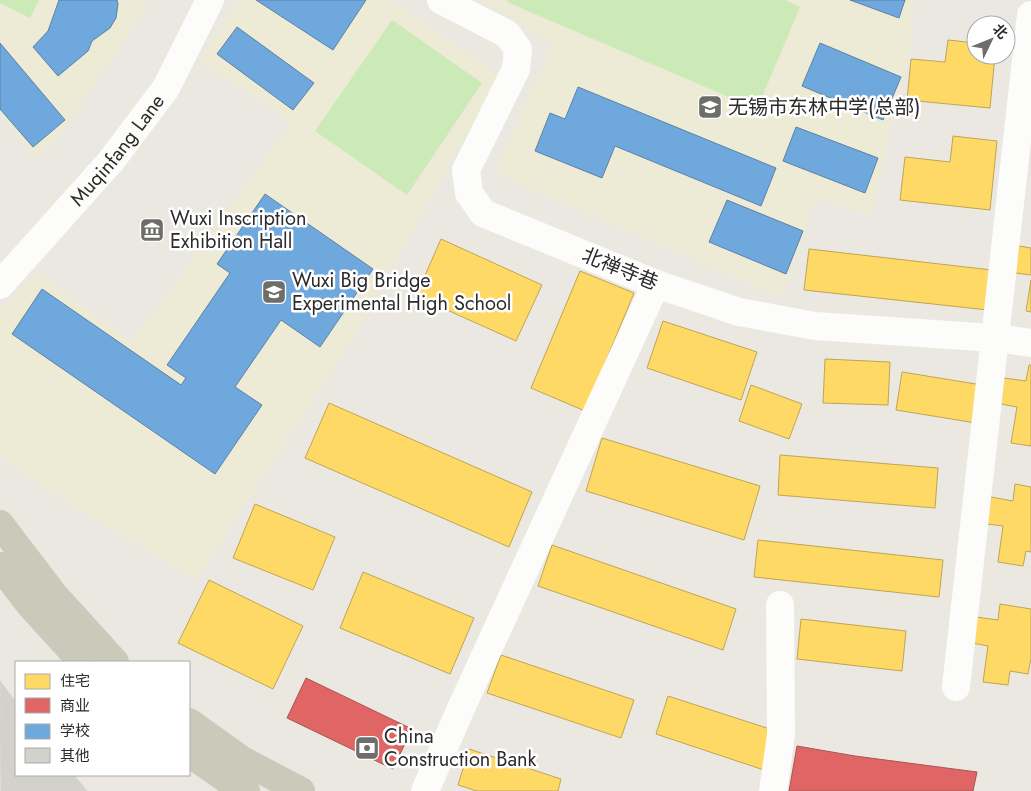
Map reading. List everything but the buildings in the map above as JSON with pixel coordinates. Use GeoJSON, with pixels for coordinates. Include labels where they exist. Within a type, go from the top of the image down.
{"type":"FeatureCollection","features":[{"type":"Feature","properties":{"kind":"main road"},"geometry":{"type":"LineString","coordinates":[[0,524],[55,596],[114,661]]}},
{"type":"Feature","properties":{"kind":"main road"},"geometry":{"type":"LineString","coordinates":[[0,566],[30,605],[81,661]]}},
{"type":"Feature","properties":{"kind":"main road"},"geometry":{"type":"LineString","coordinates":[[190,723],[242,760],[301,791]]}},
{"type":"Feature","properties":{"kind":"main road"},"geometry":{"type":"LineString","coordinates":[[190,754],[246,791]]}},
{"type":"Feature","properties":{"kind":"street","name":"Muqinfang Lane"},"geometry":{"type":"LineString","coordinates":[[0,285],[111,161],[166,88],[210,0]]}},
{"type":"Feature","properties":{"kind":"street","name":"北禅寺巷"},"geometry":{"type":"LineString","coordinates":[[441,0],[507,34],[518,49],[516,69],[466,170],[469,193],[483,213],[656,284],[739,312],[815,326],[994,338],[1031,343]]}},
{"type":"Feature","properties":{"kind":"street"},"geometry":{"type":"LineString","coordinates":[[956,687],[1031,15]]}},
{"type":"Feature","properties":{"kind":"street"},"geometry":{"type":"LineString","coordinates":[[425,791],[462,706],[656,284]]}},
{"type":"Feature","properties":{"kind":"street"},"geometry":{"type":"LineString","coordinates":[[773,791],[781,735],[780,605]]}},
{"type":"Feature","properties":{"kind":"shaded area"},"geometry":{"type":"Polygon","coordinates":[[[0,0],[149,0],[133,27],[54,143],[33,157],[0,114],[0,0]]]}},
{"type":"Feature","properties":{"kind":"shaded area","name":"Wuxi Big Bridge Experimental High School"},"geometry":{"type":"Polygon","coordinates":[[[238,0],[391,0],[500,75],[352,340],[197,579],[67,503],[0,457],[0,311],[37,272],[132,342],[292,122],[200,61],[238,0]]]}},
{"type":"Feature","properties":{"kind":"shaded area","name":"无锡市东林中学(总部)"},"geometry":{"type":"Polygon","coordinates":[[[481,0],[913,0],[911,40],[871,215],[815,199],[782,298],[495,173],[553,42],[481,0]]]}},
{"type":"Feature","properties":{"kind":"green space"},"geometry":{"type":"Polygon","coordinates":[[[0,0],[39,0],[30,18],[0,3],[0,0]]]}},
{"type":"Feature","properties":{"kind":"green space"},"geometry":{"type":"Polygon","coordinates":[[[508,0],[785,0],[800,7],[757,109],[507,2],[508,0]]]}},
{"type":"Feature","properties":{"kind":"green space"},"geometry":{"type":"Polygon","coordinates":[[[392,20],[482,83],[407,195],[315,131],[392,20]]]}},
{"type":"Feature","properties":{"kind":"place","name":"无锡市东林中学(总部)"},"geometry":{"type":"Point","coordinates":[710,107]}},
{"type":"Feature","properties":{"kind":"place","name":"Wuxi Inscription Exhibition Hall"},"geometry":{"type":"Point","coordinates":[152,230]}},
{"type":"Feature","properties":{"kind":"place","name":"Wuxi Big Bridge Experimental High School"},"geometry":{"type":"Point","coordinates":[274,292]}},
{"type":"Feature","properties":{"kind":"place","name":"China Construction Bank"},"geometry":{"type":"Point","coordinates":[367,748]}}]}
